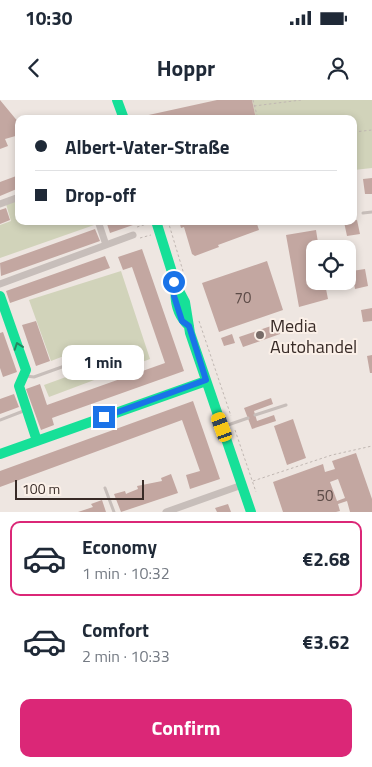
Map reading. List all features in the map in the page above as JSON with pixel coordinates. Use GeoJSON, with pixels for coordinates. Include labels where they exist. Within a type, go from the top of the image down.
{"type":"FeatureCollection","features":[{"type":"Feature","properties":{"kind":"street"},"geometry":{"type":"LineString","coordinates":[[117,100],[123,115]]}},
{"type":"Feature","properties":{"kind":"street"},"geometry":{"type":"LineString","coordinates":[[0,204],[15,198]]}},
{"type":"Feature","properties":{"kind":"street"},"geometry":{"type":"LineString","coordinates":[[99,225],[106,245]]}},
{"type":"Feature","properties":{"kind":"street"},"geometry":{"type":"LineString","coordinates":[[157,225],[176,285],[174,296],[182,321],[189,326],[251,512]]}},
{"type":"Feature","properties":{"kind":"street"},"geometry":{"type":"LineString","coordinates":[[0,284],[133,235]]}},
{"type":"Feature","properties":{"kind":"street"},"geometry":{"type":"LineString","coordinates":[[0,296],[26,370],[19,386],[38,441]]}},
{"type":"Feature","properties":{"kind":"street"},"geometry":{"type":"LineString","coordinates":[[0,454],[206,380]]}},
{"type":"Feature","properties":{"kind":"street"},"geometry":{"type":"LineString","coordinates":[[166,512],[242,485]]}},
{"type":"Feature","properties":{"kind":"lane"},"geometry":{"type":"LineString","coordinates":[[363,213],[372,212]]}},
{"type":"Feature","properties":{"kind":"lane"},"geometry":{"type":"LineString","coordinates":[[25,376],[36,376],[84,359]]}},
{"type":"Feature","properties":{"kind":"lane"},"geometry":{"type":"LineString","coordinates":[[255,415],[286,405]]}},
{"type":"Feature","properties":{"kind":"lane"},"geometry":{"type":"LineString","coordinates":[[0,420],[27,410]]}},
{"type":"Feature","properties":{"kind":"lane"},"geometry":{"type":"LineString","coordinates":[[222,427],[248,418]]}},
{"type":"Feature","properties":{"kind":"lane"},"geometry":{"type":"LineString","coordinates":[[104,488],[114,512]]}},
{"type":"Feature","properties":{"kind":"path"},"geometry":{"type":"LineString","coordinates":[[253,100],[257,115]]}},
{"type":"Feature","properties":{"kind":"path"},"geometry":{"type":"LineString","coordinates":[[254,106],[301,100]]}},
{"type":"Feature","properties":{"kind":"path"},"geometry":{"type":"LineString","coordinates":[[357,132],[372,130]]}},
{"type":"Feature","properties":{"kind":"path"},"geometry":{"type":"LineString","coordinates":[[169,225],[188,285]]}},
{"type":"Feature","properties":{"kind":"path"},"geometry":{"type":"LineString","coordinates":[[197,315],[258,500]]}},
{"type":"Feature","properties":{"kind":"path"},"geometry":{"type":"LineString","coordinates":[[252,481],[332,455],[372,446]]}},
{"type":"Feature","properties":{"kind":"green space"},"geometry":{"type":"Polygon","coordinates":[[[252,100],[372,100],[372,168],[357,170],[357,115],[255,115],[252,100]]]}},
{"type":"Feature","properties":{"kind":"green space"},"geometry":{"type":"Polygon","coordinates":[[[15,201],[15,225],[94,225],[0,258],[0,225],[11,221],[6,204],[15,201]]]}},
{"type":"Feature","properties":{"kind":"green space"},"geometry":{"type":"Polygon","coordinates":[[[121,271],[150,359],[49,397],[44,385],[88,369],[82,349],[51,361],[29,300],[121,271]]]}},
{"type":"Feature","properties":{"kind":"building"},"geometry":{"type":"Polygon","coordinates":[[[0,100],[15,118],[15,136],[5,139],[8,146],[0,149],[0,100]]]}},
{"type":"Feature","properties":{"kind":"building"},"geometry":{"type":"Polygon","coordinates":[[[217,100],[252,100],[255,115],[149,115],[217,100]]]}},
{"type":"Feature","properties":{"kind":"building"},"geometry":{"type":"Polygon","coordinates":[[[15,176],[15,190],[0,196],[0,182],[15,176]]]}},
{"type":"Feature","properties":{"kind":"building"},"geometry":{"type":"Polygon","coordinates":[[[372,178],[372,194],[365,194],[363,179],[372,178]]]}},
{"type":"Feature","properties":{"kind":"building"},"geometry":{"type":"Polygon","coordinates":[[[6,208],[10,220],[0,224],[0,210],[6,208]]]}},
{"type":"Feature","properties":{"kind":"building"},"geometry":{"type":"Polygon","coordinates":[[[357,220],[360,234],[347,236],[345,225],[357,225],[357,220]]]}},
{"type":"Feature","properties":{"kind":"building"},"geometry":{"type":"Polygon","coordinates":[[[107,225],[133,225],[110,233],[107,225]]]}},
{"type":"Feature","properties":{"kind":"building"},"geometry":{"type":"Polygon","coordinates":[[[180,225],[257,225],[259,230],[218,245],[219,247],[195,256],[192,254],[184,227],[181,228],[180,225]]]}},
{"type":"Feature","properties":{"kind":"building"},"geometry":{"type":"Polygon","coordinates":[[[95,229],[100,241],[1,276],[0,263],[95,229]]]}},
{"type":"Feature","properties":{"kind":"building"},"geometry":{"type":"Polygon","coordinates":[[[316,230],[318,240],[306,240],[306,290],[326,290],[328,299],[299,307],[286,235],[316,230]]]}},
{"type":"Feature","properties":{"kind":"building"},"geometry":{"type":"Polygon","coordinates":[[[142,249],[184,371],[52,418],[54,425],[41,430],[26,389],[40,384],[47,405],[165,363],[132,267],[123,270],[118,257],[142,249]]]}},
{"type":"Feature","properties":{"kind":"building"},"geometry":{"type":"Polygon","coordinates":[[[105,256],[110,268],[10,303],[6,291],[105,256]]]}},
{"type":"Feature","properties":{"kind":"building"},"geometry":{"type":"Polygon","coordinates":[[[267,261],[283,310],[219,332],[202,283],[267,261]]]}},
{"type":"Feature","properties":{"kind":"building"},"geometry":{"type":"Polygon","coordinates":[[[365,269],[368,286],[356,289],[356,270],[365,269]]]}},
{"type":"Feature","properties":{"kind":"building"},"geometry":{"type":"Polygon","coordinates":[[[372,308],[372,321],[363,322],[361,310],[372,308]]]}},
{"type":"Feature","properties":{"kind":"building"},"geometry":{"type":"Polygon","coordinates":[[[36,321],[50,361],[36,366],[22,325],[36,321]]]}},
{"type":"Feature","properties":{"kind":"building","name":"Media Autohandel"},"geometry":{"type":"Polygon","coordinates":[[[277,324],[280,334],[243,347],[239,337],[277,324]]]}},
{"type":"Feature","properties":{"kind":"building"},"geometry":{"type":"Polygon","coordinates":[[[3,332],[17,372],[3,377],[0,368],[0,333],[3,332]]]}},
{"type":"Feature","properties":{"kind":"building"},"geometry":{"type":"Polygon","coordinates":[[[232,334],[235,343],[224,346],[221,338],[232,334]]]}},
{"type":"Feature","properties":{"kind":"building"},"geometry":{"type":"Polygon","coordinates":[[[372,355],[372,373],[370,373],[367,356],[372,355]]]}},
{"type":"Feature","properties":{"kind":"building"},"geometry":{"type":"Polygon","coordinates":[[[14,394],[19,407],[0,414],[0,399],[14,394]]]}},
{"type":"Feature","properties":{"kind":"building"},"geometry":{"type":"Polygon","coordinates":[[[271,398],[273,404],[254,411],[257,421],[274,415],[276,421],[252,429],[244,408],[271,398]]]}},
{"type":"Feature","properties":{"kind":"building"},"geometry":{"type":"Polygon","coordinates":[[[193,401],[220,479],[190,489],[186,475],[200,471],[182,420],[0,487],[0,471],[193,401]]]}},
{"type":"Feature","properties":{"kind":"building"},"geometry":{"type":"Polygon","coordinates":[[[293,419],[306,458],[287,465],[274,426],[293,419]]]}},
{"type":"Feature","properties":{"kind":"building"},"geometry":{"type":"Polygon","coordinates":[[[356,453],[372,499],[372,512],[350,512],[347,501],[338,504],[340,511],[336,512],[283,512],[273,482],[323,464],[325,472],[335,469],[332,461],[356,453]],[[338,479],[330,482],[337,501],[345,498],[338,479]]]}},
{"type":"Feature","properties":{"kind":"building"},"geometry":{"type":"Polygon","coordinates":[[[171,474],[178,493],[121,512],[114,494],[125,491],[126,494],[138,489],[137,486],[162,481],[161,478],[171,474]]]}},
{"type":"Feature","properties":{"kind":"building"},"geometry":{"type":"Polygon","coordinates":[[[102,500],[106,512],[78,512],[93,507],[91,504],[102,500]]]}},
{"type":"Feature","properties":{"kind":"building"},"geometry":{"type":"Polygon","coordinates":[[[228,504],[231,512],[217,512],[215,508],[228,504]]]}},
{"type":"Feature","properties":{"kind":"traffic: fast"},"geometry":{"type":"LineString","coordinates":[[117,100],[123,115]]}},
{"type":"Feature","properties":{"kind":"traffic: fast"},"geometry":{"type":"LineString","coordinates":[[157,225],[176,285],[185,302],[190,333],[251,512]]}},
{"type":"Feature","properties":{"kind":"traffic: fast"},"geometry":{"type":"LineString","coordinates":[[176,285],[177,307],[189,326]]}},
{"type":"Feature","properties":{"kind":"traffic: fast"},"geometry":{"type":"LineString","coordinates":[[0,296],[26,370],[19,386],[37,441]]}},
{"type":"Feature","properties":{"kind":"traffic: fast"},"geometry":{"type":"LineString","coordinates":[[0,454],[206,381]]}},
{"type":"Feature","properties":{"kind":"place","name":"Media Autohandel"},"geometry":{"type":"Point","coordinates":[260,335]}},
{"type":"Feature","properties":{"kind":"route"},"geometry":{"type":"LineString","coordinates":[[104,417],[206,380],[189,326],[182,321],[174,296],[176,285],[174,282]]}}]}
